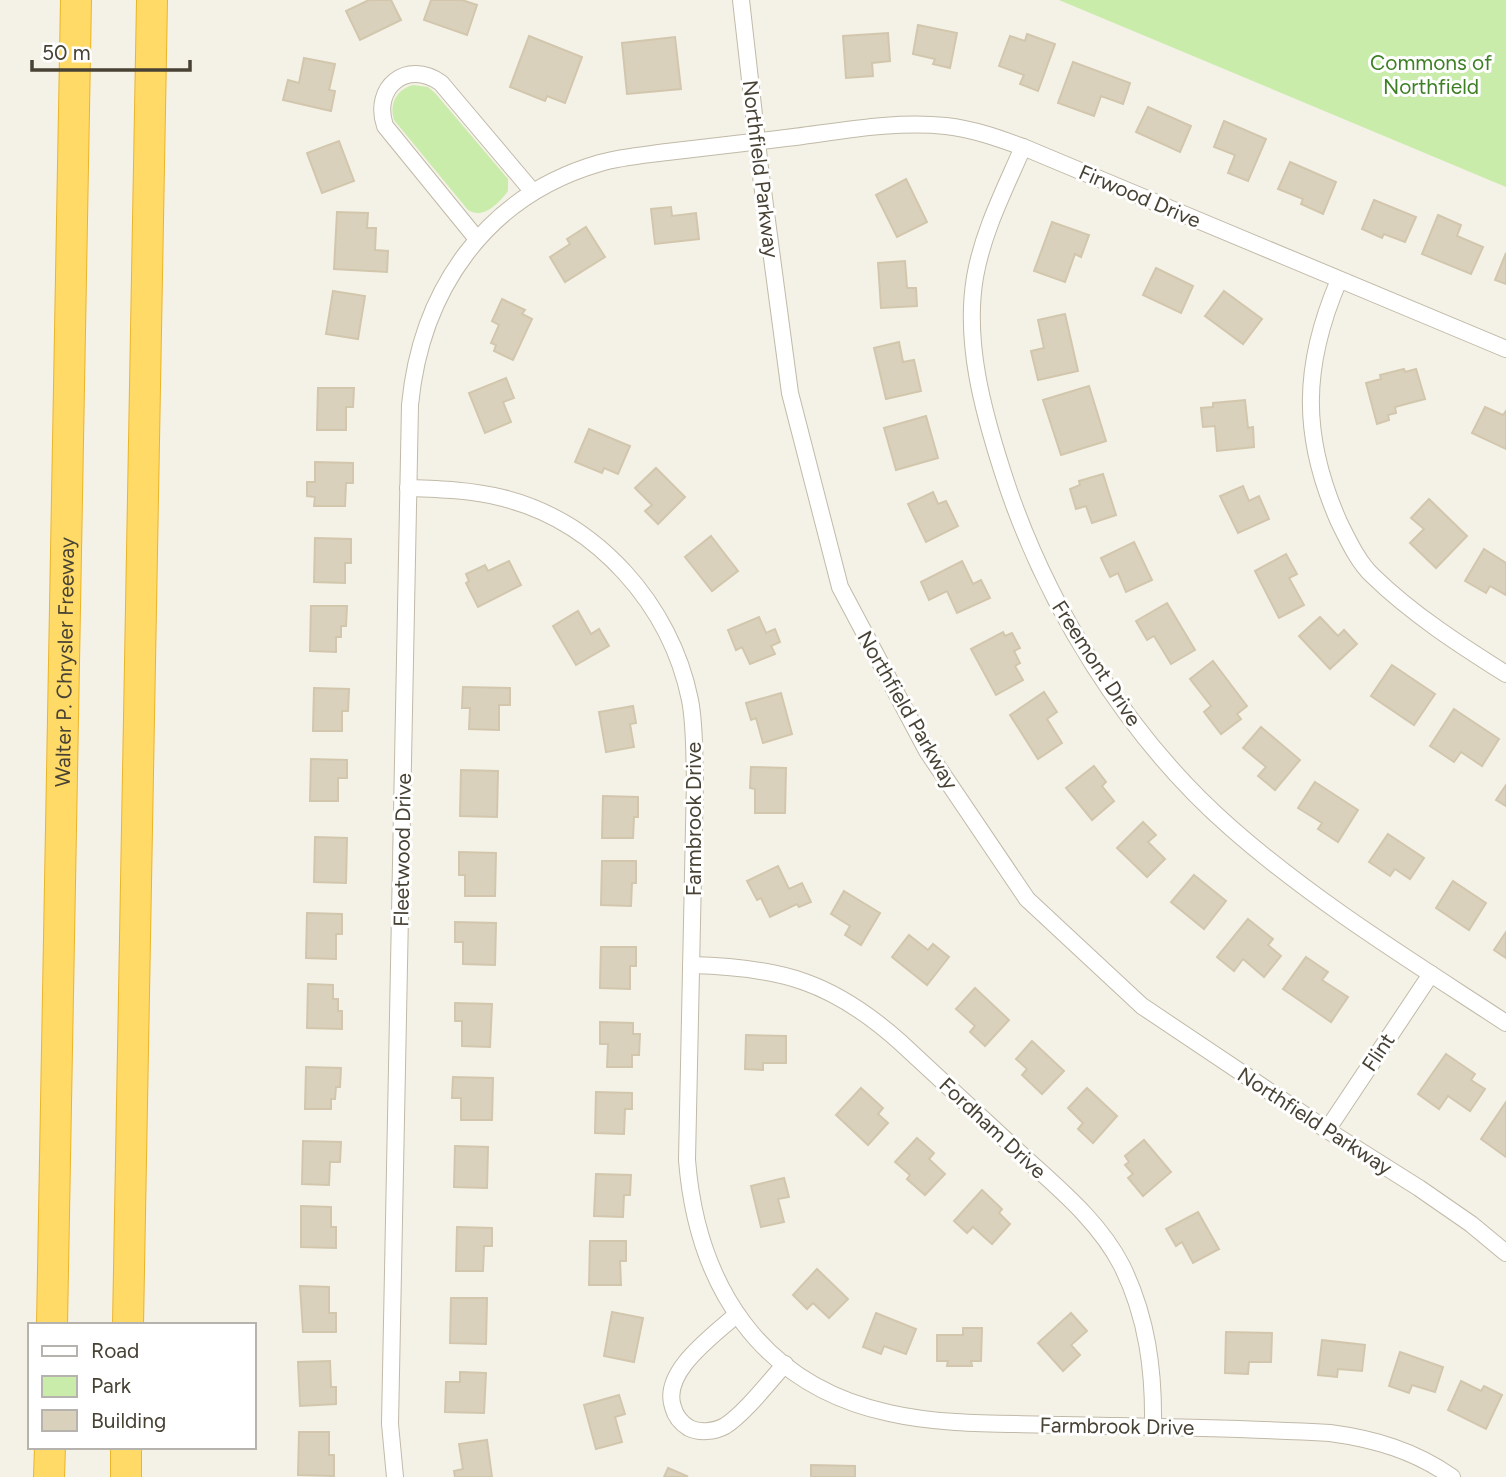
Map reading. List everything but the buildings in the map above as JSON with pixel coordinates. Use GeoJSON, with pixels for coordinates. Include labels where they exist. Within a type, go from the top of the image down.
{"type":"FeatureCollection","features":[{"type":"Feature","properties":{"kind":"highway","name":"Walter P. Chrysler Freeway"},"geometry":{"type":"LineString","coordinates":[[52,1323],[76,0]]}},
{"type":"Feature","properties":{"kind":"highway"},"geometry":{"type":"LineString","coordinates":[[128,1323],[152,0]]}},
{"type":"Feature","properties":{"kind":"highway"},"geometry":{"type":"LineString","coordinates":[[49,1477],[50,1449]]}},
{"type":"Feature","properties":{"kind":"highway"},"geometry":{"type":"LineString","coordinates":[[126,1449],[126,1477]]}},
{"type":"Feature","properties":{"kind":"street","name":"Northfield Parkway"},"geometry":{"type":"LineString","coordinates":[[741,0],[790,393],[840,587],[927,751],[1027,899],[1142,1006],[1419,1188],[1471,1224],[1506,1253]]}},
{"type":"Feature","properties":{"kind":"street"},"geometry":{"type":"LineString","coordinates":[[477,239],[385,126],[381,108],[391,84],[404,76],[435,78],[533,192]]}},
{"type":"Feature","properties":{"kind":"street","name":"Firwood Drive"},"geometry":{"type":"LineString","coordinates":[[757,142],[898,126],[944,126],[993,136],[1506,349]]}},
{"type":"Feature","properties":{"kind":"street","name":"Fleetwood Drive"},"geometry":{"type":"LineString","coordinates":[[395,1477],[391,1410],[408,488],[410,404],[419,348],[439,295],[451,274],[477,239],[511,207],[533,192],[564,176],[602,162],[757,142]]}},
{"type":"Feature","properties":{"kind":"street","name":"Freemont Drive"},"geometry":{"type":"LineString","coordinates":[[1023,147],[981,251],[972,301],[973,334],[976,369],[998,458],[1020,521],[1063,614],[1116,699],[1141,732],[1205,803],[1269,860],[1431,974],[1506,1023]]}},
{"type":"Feature","properties":{"kind":"street"},"geometry":{"type":"LineString","coordinates":[[1339,280],[1317,345],[1311,389],[1313,445],[1332,506],[1348,541],[1371,575],[1447,637],[1506,674]]}},
{"type":"Feature","properties":{"kind":"street","name":"Farmbrook Drive"},"geometry":{"type":"LineString","coordinates":[[408,488],[478,493],[506,499],[552,518],[604,551],[629,575],[648,601],[668,637],[690,700],[695,780],[687,1160],[689,1188],[700,1239],[709,1264],[736,1315],[765,1348],[821,1389],[853,1404],[890,1414],[988,1422],[1290,1430],[1364,1438],[1412,1453],[1452,1477]]}},
{"type":"Feature","properties":{"kind":"street","name":"Fordham Drive"},"geometry":{"type":"LineString","coordinates":[[691,965],[765,971],[819,986],[850,1002],[900,1042],[1088,1218],[1121,1263],[1138,1303],[1149,1348],[1153,1427]]}},
{"type":"Feature","properties":{"kind":"street","name":"Flint"},"geometry":{"type":"LineString","coordinates":[[1327,1130],[1431,974]]}},
{"type":"Feature","properties":{"kind":"street"},"geometry":{"type":"LineString","coordinates":[[736,1315],[696,1352],[674,1379],[670,1390],[671,1401],[680,1421],[699,1431],[723,1427],[785,1364]]}},
{"type":"Feature","properties":{"kind":"green space","name":"Commons of Northfield"},"geometry":{"type":"Polygon","coordinates":[[[1059,0],[1506,0],[1506,187],[1059,0]]]}},
{"type":"Feature","properties":{"kind":"green space"},"geometry":{"type":"Polygon","coordinates":[[[413,85],[428,87],[435,93],[508,179],[508,191],[485,212],[474,213],[468,210],[394,120],[392,108],[395,98],[402,90],[413,85]]]}}]}
